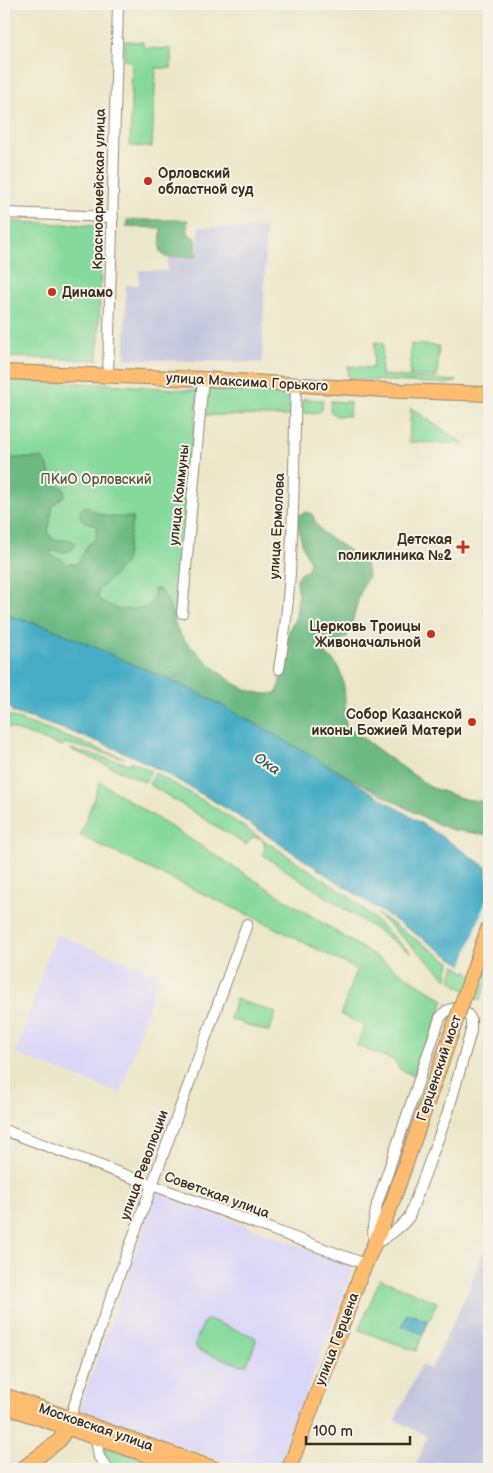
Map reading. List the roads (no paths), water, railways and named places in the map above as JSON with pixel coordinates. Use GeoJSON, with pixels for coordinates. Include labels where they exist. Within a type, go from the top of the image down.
{"type":"FeatureCollection","features":[{"type":"Feature","properties":{"kind":"main road","name":"улица Максима Горького"},"geometry":{"type":"LineString","coordinates":[[4,372],[204,378],[402,391],[489,394]]}},
{"type":"Feature","properties":{"kind":"main road","name":"Герценский мост"},"geometry":{"type":"LineString","coordinates":[[391,1208],[489,926]]}},
{"type":"Feature","properties":{"kind":"main road","name":"улица Герцена"},"geometry":{"type":"LineString","coordinates":[[289,1469],[366,1264],[391,1208]]}},
{"type":"Feature","properties":{"kind":"main road","name":"Московская улица"},"geometry":{"type":"LineString","coordinates":[[4,1395],[68,1423],[96,1439],[187,1469]]}},
{"type":"Feature","properties":{"kind":"main road","name":"Московская улица"},"geometry":{"type":"LineString","coordinates":[[4,1406],[68,1423],[216,1469]]}},
{"type":"Feature","properties":{"kind":"main road"},"geometry":{"type":"LineString","coordinates":[[22,1469],[60,1440],[68,1423]]}},
{"type":"Feature","properties":{"kind":"street","name":"Красноармейская улица"},"geometry":{"type":"LineString","coordinates":[[108,374],[118,4]]}},
{"type":"Feature","properties":{"kind":"street"},"geometry":{"type":"LineString","coordinates":[[4,213],[113,217]]}},
{"type":"Feature","properties":{"kind":"street","name":"улица Коммуны"},"geometry":{"type":"LineString","coordinates":[[182,614],[204,378]]}},
{"type":"Feature","properties":{"kind":"street","name":"улица Ермолова"},"geometry":{"type":"LineString","coordinates":[[279,669],[286,622],[292,517],[296,384]]}},
{"type":"Feature","properties":{"kind":"street","name":"улица Революции"},"geometry":{"type":"LineString","coordinates":[[68,1423],[98,1333],[247,924]]}},
{"type":"Feature","properties":{"kind":"street"},"geometry":{"type":"LineString","coordinates":[[450,1009],[461,1010],[471,1020],[468,1043],[448,1112],[409,1217],[393,1234],[374,1245],[373,1226],[377,1204],[440,1018],[450,1009]]}},
{"type":"Feature","properties":{"kind":"street","name":"Советская улица"},"geometry":{"type":"LineString","coordinates":[[4,1130],[366,1264]]}},
{"type":"Feature","properties":{"kind":"street"},"geometry":{"type":"LineString","coordinates":[[391,1208],[396,1220],[409,1217]]}},
{"type":"Feature","properties":{"kind":"street"},"geometry":{"type":"LineString","coordinates":[[96,1439],[98,1457],[108,1469]]}},
{"type":"Feature","properties":{"kind":"water","name":"Ока"},"geometry":{"type":"Polygon","coordinates":[[[4,615],[48,627],[197,692],[334,769],[435,832],[486,867],[487,882],[489,884],[489,979],[458,962],[232,812],[168,775],[114,748],[12,712],[12,709],[4,706],[4,615]]]}},
{"type":"Feature","properties":{"kind":"water"},"geometry":{"type":"Polygon","coordinates":[[[407,1313],[428,1321],[423,1334],[402,1326],[407,1313]]]}},
{"type":"Feature","properties":{"kind":"place","name":"Орловский областной суд"},"geometry":{"type":"Point","coordinates":[148,181]}},
{"type":"Feature","properties":{"kind":"place","name":"Динамо"},"geometry":{"type":"Point","coordinates":[52,292]}},
{"type":"Feature","properties":{"kind":"place","name":"Детская поликлиника №2"},"geometry":{"type":"Point","coordinates":[463,547]}},
{"type":"Feature","properties":{"kind":"place","name":"Церковь Троицы Живоначальной"},"geometry":{"type":"Point","coordinates":[431,634]}},
{"type":"Feature","properties":{"kind":"place","name":"Собор Казанской иконы Божией Матери"},"geometry":{"type":"Point","coordinates":[472,722]}},
{"type":"Feature","properties":{"kind":"park label","name":"ПКиО Орловский"},"geometry":{"type":"Point","coordinates":[96,479]}}]}
